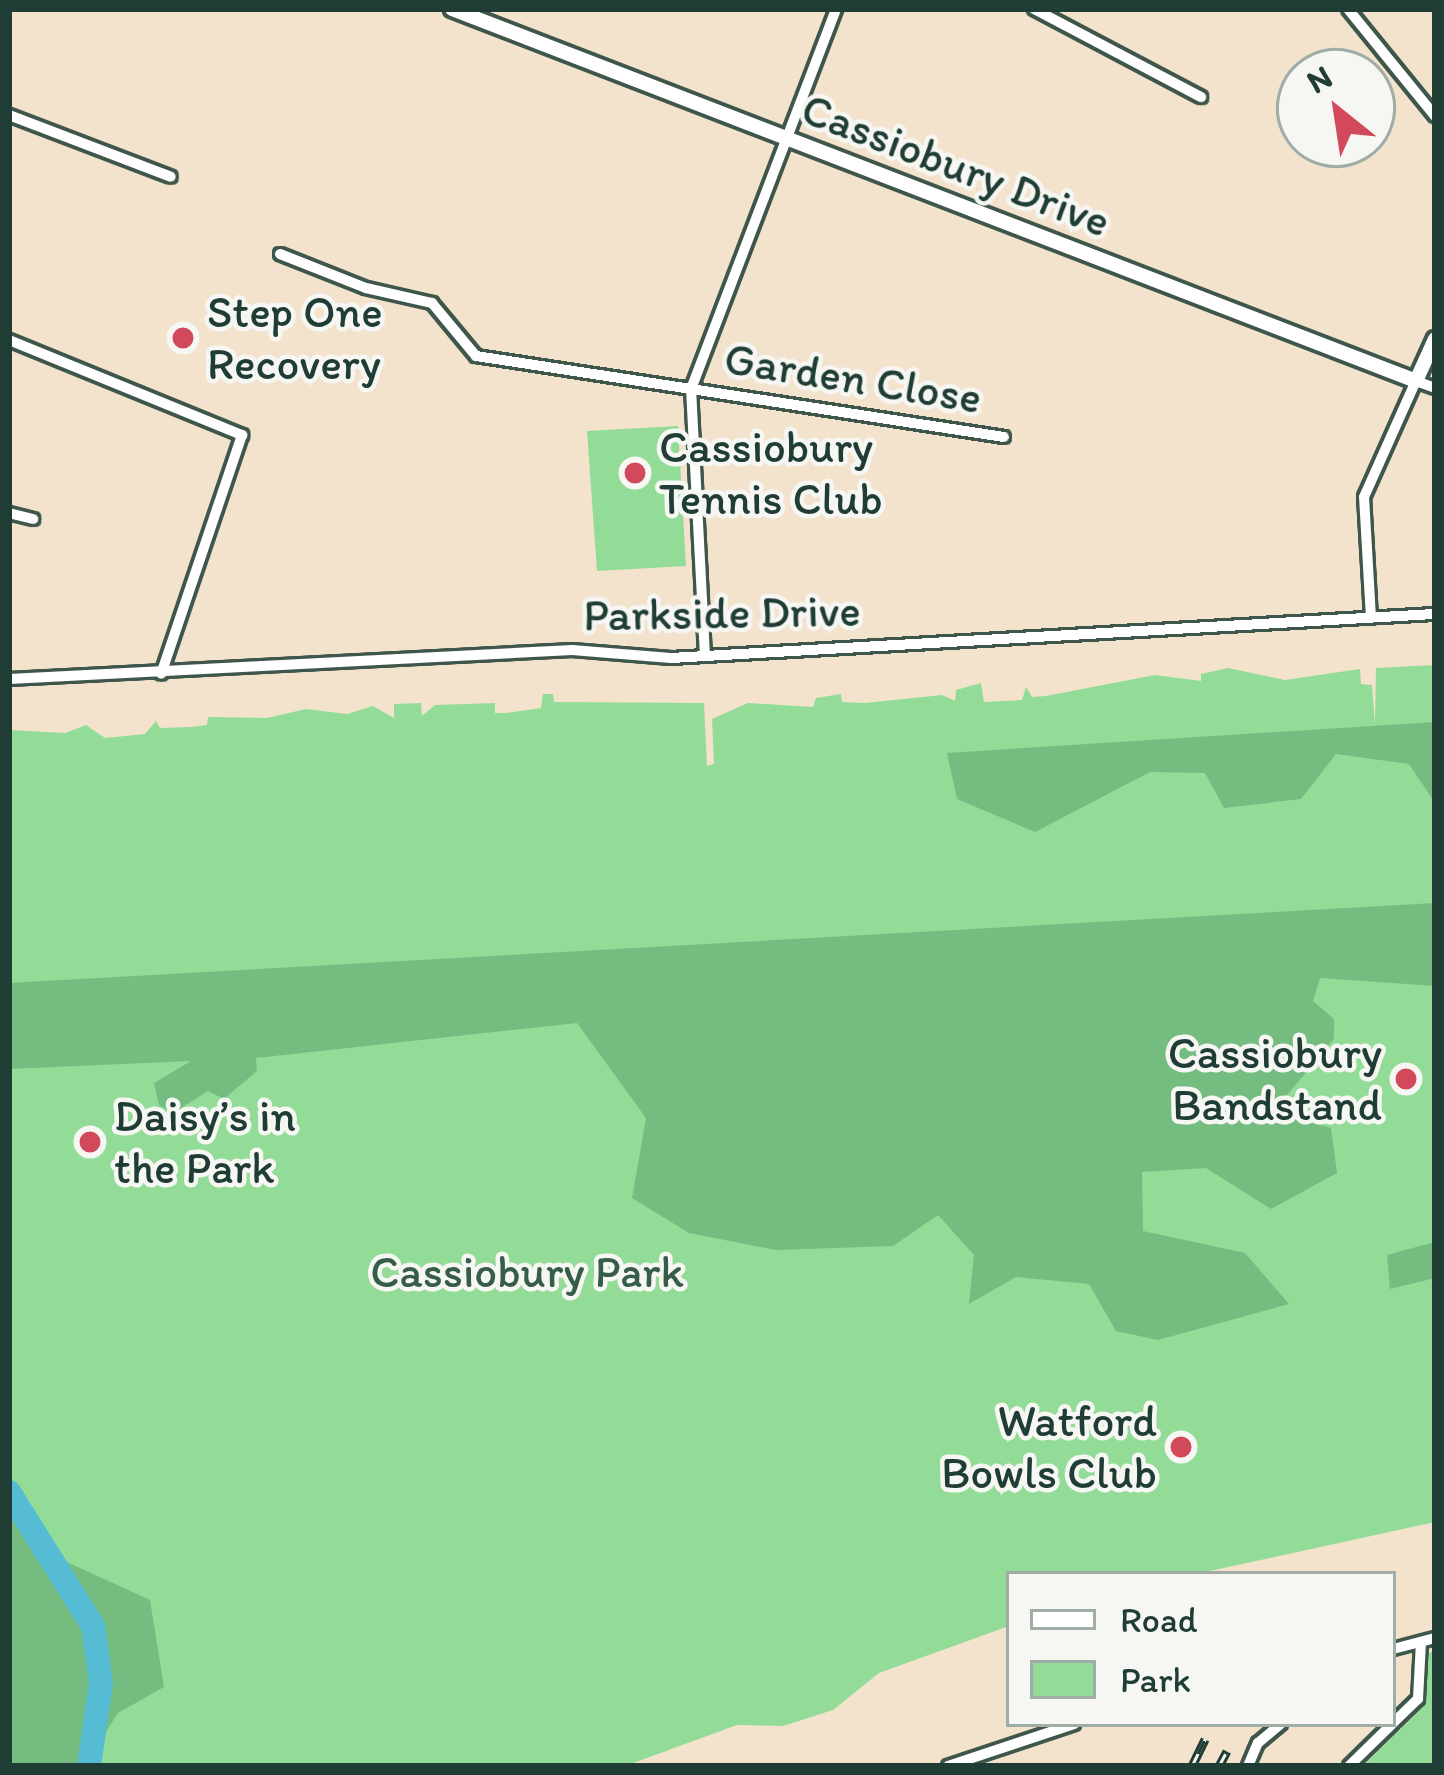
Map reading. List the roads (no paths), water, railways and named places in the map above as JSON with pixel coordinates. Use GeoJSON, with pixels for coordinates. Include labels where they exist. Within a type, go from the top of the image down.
{"type":"FeatureCollection","features":[{"type":"Feature","properties":{"kind":"street","name":"Cassiobury Drive"},"geometry":{"type":"LineString","coordinates":[[452,9],[1435,388]]}},
{"type":"Feature","properties":{"kind":"street"},"geometry":{"type":"LineString","coordinates":[[705,656],[691,389],[836,9]]}},
{"type":"Feature","properties":{"kind":"street"},"geometry":{"type":"LineString","coordinates":[[1034,9],[1201,97]]}},
{"type":"Feature","properties":{"kind":"street"},"geometry":{"type":"LineString","coordinates":[[1348,9],[1435,116]]}},
{"type":"Feature","properties":{"kind":"street"},"geometry":{"type":"LineString","coordinates":[[9,115],[171,177]]}},
{"type":"Feature","properties":{"kind":"street","name":"Garden Close"},"geometry":{"type":"LineString","coordinates":[[280,254],[366,288],[432,303],[476,356],[1004,437]]}},
{"type":"Feature","properties":{"kind":"street"},"geometry":{"type":"LineString","coordinates":[[1371,618],[1364,497],[1435,339]]}},
{"type":"Feature","properties":{"kind":"street"},"geometry":{"type":"LineString","coordinates":[[9,340],[242,435],[161,674]]}},
{"type":"Feature","properties":{"kind":"street"},"geometry":{"type":"LineString","coordinates":[[9,513],[33,519]]}},
{"type":"Feature","properties":{"kind":"street","name":"Parkside Drive"},"geometry":{"type":"LineString","coordinates":[[9,679],[572,650],[705,656],[1435,614]]}},
{"type":"Feature","properties":{"kind":"street"},"geometry":{"type":"LineString","coordinates":[[1396,1648],[1435,1638]]}},
{"type":"Feature","properties":{"kind":"street"},"geometry":{"type":"LineString","coordinates":[[1396,1721],[1418,1699],[1421,1642]]}},
{"type":"Feature","properties":{"kind":"street"},"geometry":{"type":"LineString","coordinates":[[948,1766],[1066,1727]]}},
{"type":"Feature","properties":{"kind":"street"},"geometry":{"type":"LineString","coordinates":[[1248,1766],[1258,1743],[1277,1727]]}},
{"type":"Feature","properties":{"kind":"street"},"geometry":{"type":"LineString","coordinates":[[1349,1766],[1390,1727]]}},
{"type":"Feature","properties":{"kind":"waterway"},"geometry":{"type":"LineString","coordinates":[[9,1492],[93,1626],[101,1683],[89,1766]]}},
{"type":"Feature","properties":{"kind":"railway"},"geometry":{"type":"LineString","coordinates":[[1192,1766],[1205,1739]]}},
{"type":"Feature","properties":{"kind":"railway"},"geometry":{"type":"LineString","coordinates":[[1219,1766],[1227,1751]]}},
{"type":"Feature","properties":{"kind":"place","name":"Step One Recovery"},"geometry":{"type":"Point","coordinates":[183,338]}},
{"type":"Feature","properties":{"kind":"place","name":"Cassiobury Tennis Club"},"geometry":{"type":"Point","coordinates":[635,473]}},
{"type":"Feature","properties":{"kind":"place","name":"Cassiobury Bandstand"},"geometry":{"type":"Point","coordinates":[1406,1079]}},
{"type":"Feature","properties":{"kind":"place","name":"Daisy’s in the Park"},"geometry":{"type":"Point","coordinates":[90,1142]}},
{"type":"Feature","properties":{"kind":"place","name":"Watford Bowls Club"},"geometry":{"type":"Point","coordinates":[1181,1447]}},
{"type":"Feature","properties":{"kind":"park label","name":"Cassiobury Park"},"geometry":{"type":"Point","coordinates":[527,1272]}}]}
